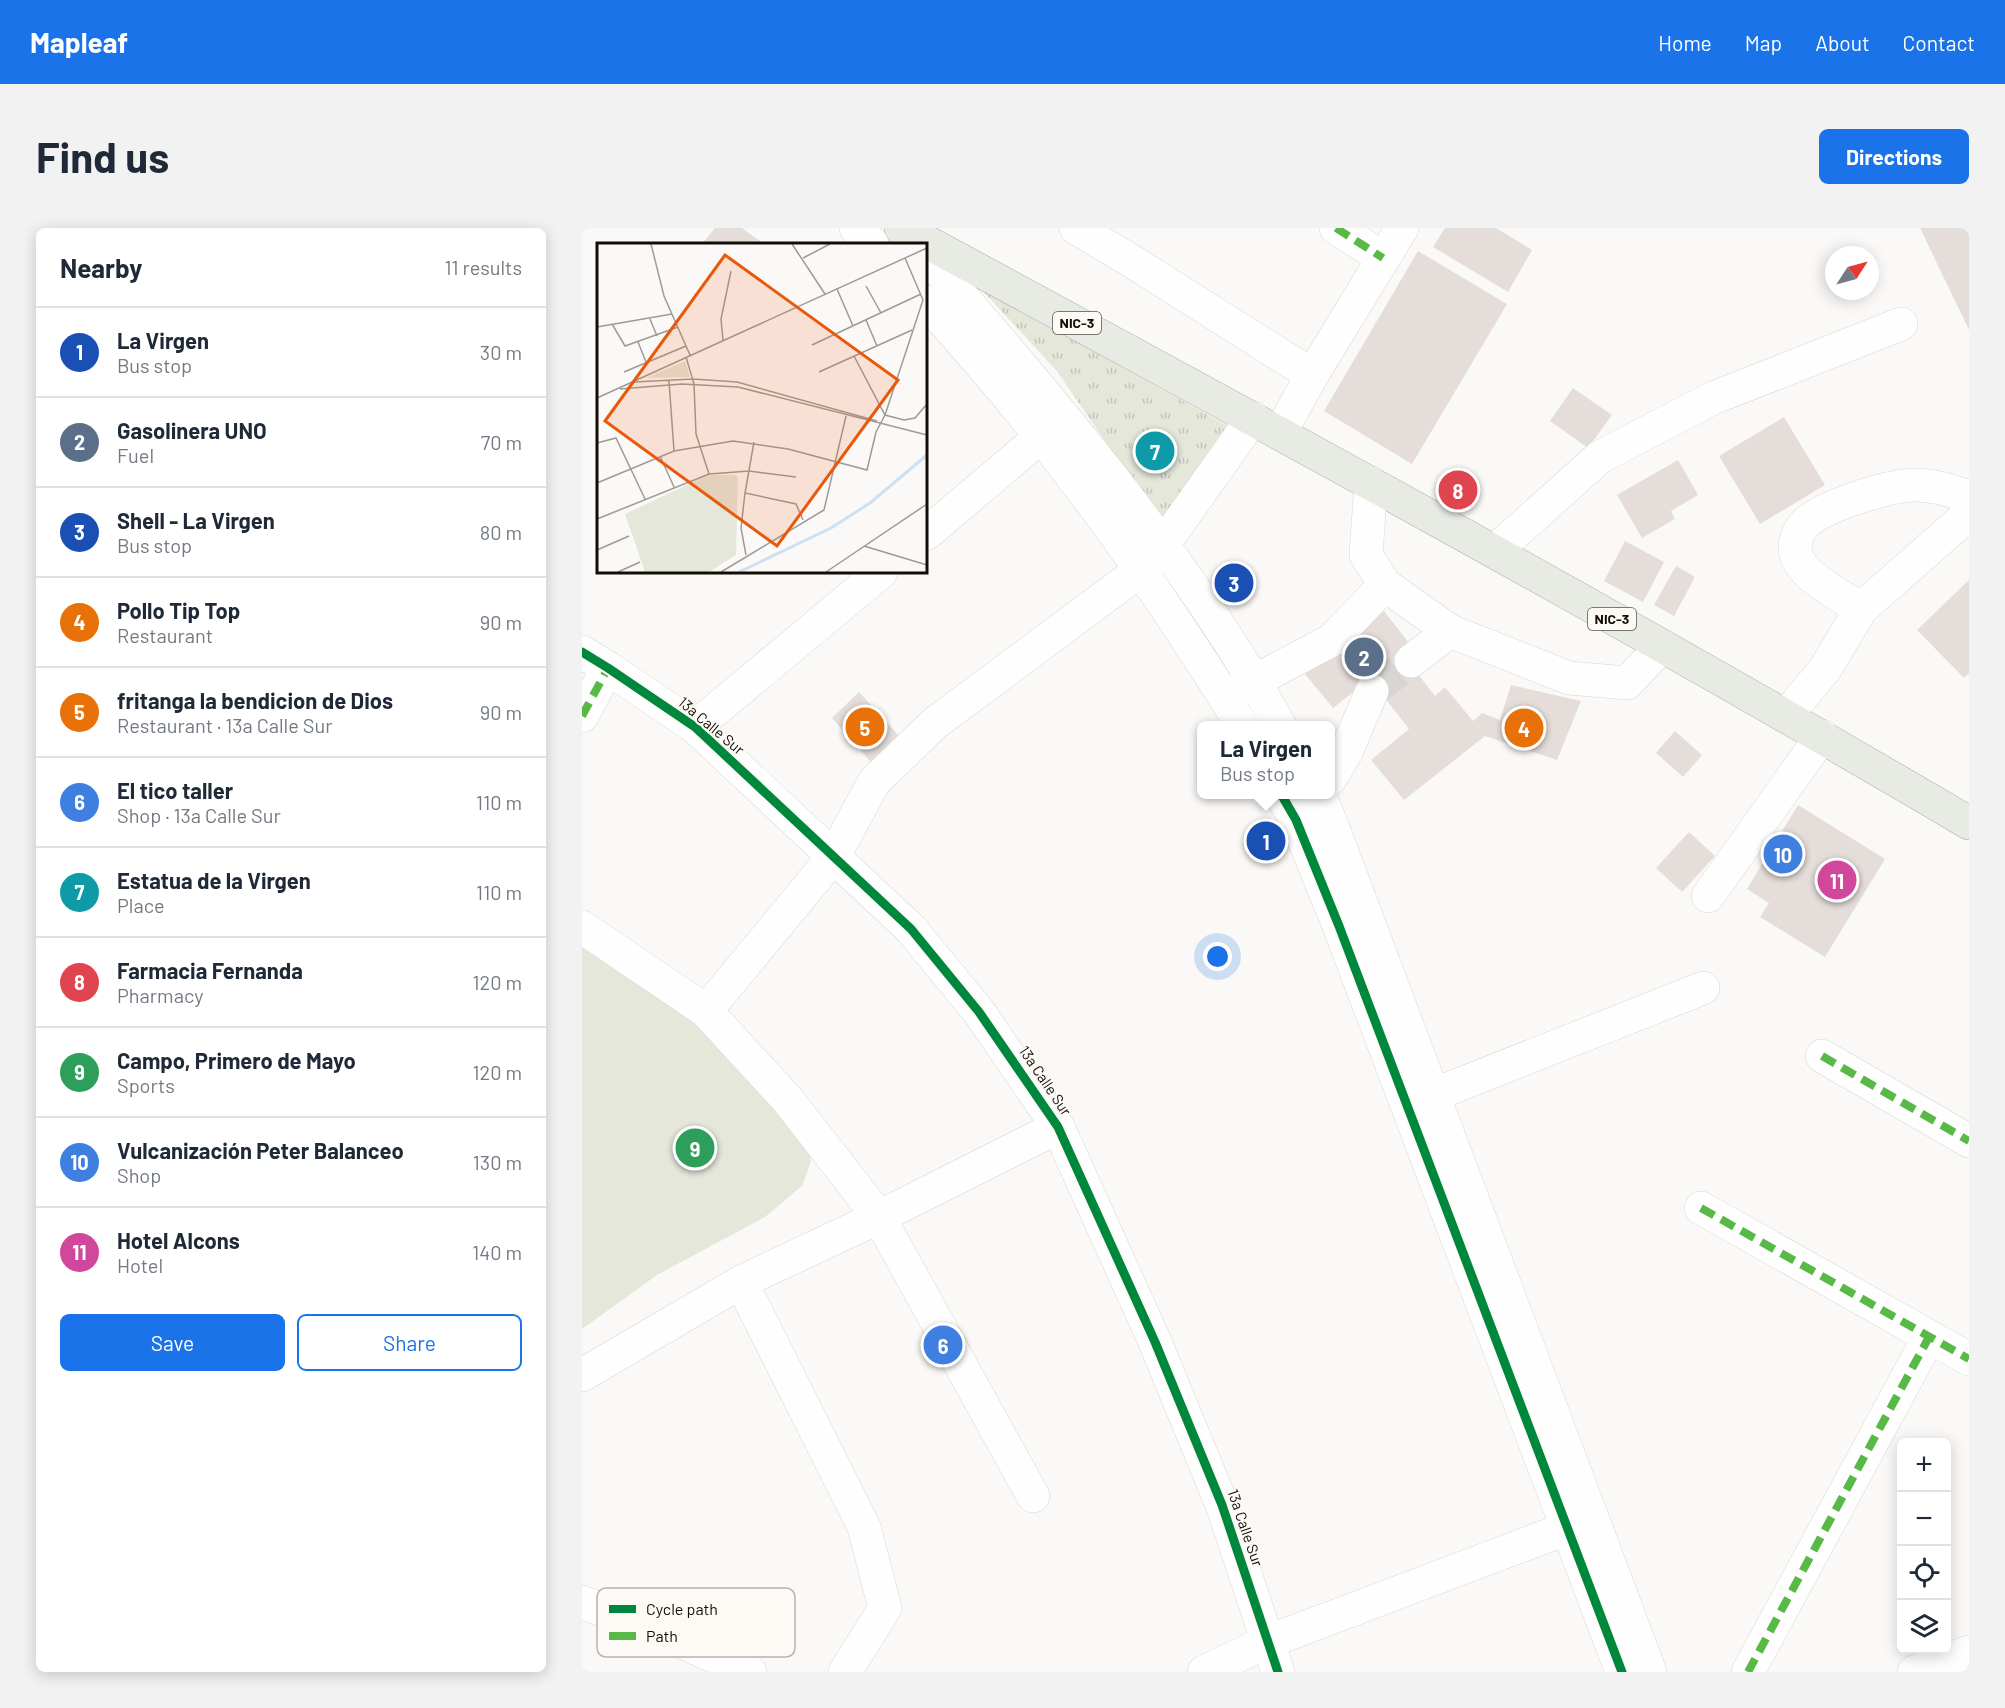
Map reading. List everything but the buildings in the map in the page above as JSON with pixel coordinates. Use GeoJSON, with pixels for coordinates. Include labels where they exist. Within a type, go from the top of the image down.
{"type":"FeatureCollection","features":[{"type":"Feature","properties":{"kind":"main road","name":"NIC-3"},"geometry":{"type":"LineString","coordinates":[[902,228],[1495,551],[1661,647],[1822,736],[1969,823]]}},
{"type":"Feature","properties":{"kind":"street"},"geometry":{"type":"LineString","coordinates":[[856,228],[872,243]]}},
{"type":"Feature","properties":{"kind":"street"},"geometry":{"type":"LineString","coordinates":[[902,228],[915,243]]}},
{"type":"Feature","properties":{"kind":"street"},"geometry":{"type":"LineString","coordinates":[[1076,228],[1312,375]]}},
{"type":"Feature","properties":{"kind":"street"},"geometry":{"type":"LineString","coordinates":[[1336,228],[1383,258]]}},
{"type":"Feature","properties":{"kind":"street"},"geometry":{"type":"LineString","coordinates":[[706,1011],[834,856],[874,782],[935,723],[1141,570],[1312,375],[1402,228]]}},
{"type":"Feature","properties":{"kind":"street"},"geometry":{"type":"LineString","coordinates":[[927,256],[1053,427],[1141,570],[1239,721]]}},
{"type":"Feature","properties":{"kind":"street"},"geometry":{"type":"LineString","coordinates":[[927,303],[963,342],[1053,427],[1162,545],[1209,610],[1277,721]]}},
{"type":"Feature","properties":{"kind":"street"},"geometry":{"type":"LineString","coordinates":[[1495,551],[1600,457],[1713,398],[1901,324]]}},
{"type":"Feature","properties":{"kind":"street"},"geometry":{"type":"LineString","coordinates":[[927,533],[1053,427]]}},
{"type":"Feature","properties":{"kind":"street"},"geometry":{"type":"LineString","coordinates":[[1371,483],[1366,555],[1386,585],[1450,632],[1569,678],[1627,683],[1661,647]]}},
{"type":"Feature","properties":{"kind":"street"},"geometry":{"type":"LineString","coordinates":[[1861,609],[1808,574],[1796,554],[1796,537],[1804,524],[1822,512],[1881,490],[1911,485],[1937,486],[1969,497]]}},
{"type":"Feature","properties":{"kind":"street"},"geometry":{"type":"LineString","coordinates":[[1786,716],[1825,669],[1861,609],[1969,514]]}},
{"type":"Feature","properties":{"kind":"street"},"geometry":{"type":"LineString","coordinates":[[695,727],[880,573]]}},
{"type":"Feature","properties":{"kind":"street"},"geometry":{"type":"LineString","coordinates":[[1225,697],[1253,680],[1332,640],[1386,585]]}},
{"type":"Feature","properties":{"kind":"street"},"geometry":{"type":"LineString","coordinates":[[1411,661],[1450,632]]}},
{"type":"Feature","properties":{"kind":"street"},"geometry":{"type":"LineString","coordinates":[[582,716],[595,660]]}},
{"type":"Feature","properties":{"kind":"street","name":"13a Calle Sur"},"geometry":{"type":"LineString","coordinates":[[595,660],[695,727],[911,929],[979,1012],[1058,1127],[1155,1342],[1218,1494],[1272,1657]]}},
{"type":"Feature","properties":{"kind":"street"},"geometry":{"type":"LineString","coordinates":[[1335,771],[1346,752],[1372,691]]}},
{"type":"Feature","properties":{"kind":"street"},"geometry":{"type":"LineString","coordinates":[[1708,896],[1822,736]]}},
{"type":"Feature","properties":{"kind":"street"},"geometry":{"type":"LineString","coordinates":[[1307,799],[1288,807],[1339,926],[1420,1098],[1650,1672]]}},
{"type":"Feature","properties":{"kind":"street"},"geometry":{"type":"LineString","coordinates":[[1325,799],[1420,1098],[1568,1528],[1622,1672]]}},
{"type":"Feature","properties":{"kind":"street"},"geometry":{"type":"LineString","coordinates":[[582,927],[706,1011],[787,1099],[879,1217],[1033,1496]]}},
{"type":"Feature","properties":{"kind":"street"},"geometry":{"type":"LineString","coordinates":[[1420,1098],[1703,988]]}},
{"type":"Feature","properties":{"kind":"street"},"geometry":{"type":"LineString","coordinates":[[1821,1056],[1969,1141]]}},
{"type":"Feature","properties":{"kind":"street"},"geometry":{"type":"LineString","coordinates":[[582,1375],[741,1282],[879,1217],[1058,1127]]}},
{"type":"Feature","properties":{"kind":"street"},"geometry":{"type":"LineString","coordinates":[[1701,1208],[1969,1359]]}},
{"type":"Feature","properties":{"kind":"street"},"geometry":{"type":"LineString","coordinates":[[741,1282],[864,1527],[885,1608],[845,1672]]}},
{"type":"Feature","properties":{"kind":"street"},"geometry":{"type":"LineString","coordinates":[[1748,1672],[1929,1337]]}},
{"type":"Feature","properties":{"kind":"street"},"geometry":{"type":"LineString","coordinates":[[1204,1672],[1272,1657],[1568,1528]]}},
{"type":"Feature","properties":{"kind":"street"},"geometry":{"type":"LineString","coordinates":[[582,1602],[597,1608]]}},
{"type":"Feature","properties":{"kind":"street"},"geometry":{"type":"LineString","coordinates":[[1914,1672],[1969,1652]]}},
{"type":"Feature","properties":{"kind":"street"},"geometry":{"type":"LineString","coordinates":[[717,1657],[750,1672]]}},
{"type":"Feature","properties":{"kind":"green space"},"geometry":{"type":"Polygon","coordinates":[[[980,288],[1230,427],[1161,522],[1056,370],[980,288]]]}},
{"type":"Feature","properties":{"kind":"green space"},"geometry":{"type":"Polygon","coordinates":[[[582,941],[695,1010],[807,1134],[811,1162],[802,1186],[765,1217],[657,1275],[582,1329],[582,941]]]}},
{"type":"Feature","properties":{"kind":"tunnel"},"geometry":{"type":"LineString","coordinates":[[1372,691],[1411,661]]}},
{"type":"Feature","properties":{"kind":"marked path"},"geometry":{"type":"LineString","coordinates":[[1336,228],[1383,258]]}},
{"type":"Feature","properties":{"kind":"marked path"},"geometry":{"type":"LineString","coordinates":[[582,716],[608,668]]}},
{"type":"Feature","properties":{"kind":"marked path"},"geometry":{"type":"LineString","coordinates":[[1822,1056],[1969,1141]]}},
{"type":"Feature","properties":{"kind":"marked path"},"geometry":{"type":"LineString","coordinates":[[1701,1208],[1969,1359]]}},
{"type":"Feature","properties":{"kind":"marked path"},"geometry":{"type":"LineString","coordinates":[[1748,1672],[1929,1337]]}},
{"type":"Feature","properties":{"kind":"cycle path"},"geometry":{"type":"LineString","coordinates":[[582,652],[695,727],[911,929],[979,1012],[1058,1127],[1155,1342],[1222,1505],[1278,1672]]}},
{"type":"Feature","properties":{"kind":"cycle path"},"geometry":{"type":"LineString","coordinates":[[1284,799],[1296,820],[1339,926],[1622,1672]]}},
{"type":"Feature","properties":{"kind":"place","name":"Estatua de la Virgen"},"geometry":{"type":"Point","coordinates":[1155,451]}},
{"type":"Feature","properties":{"kind":"place","name":"Farmacia Fernanda"},"geometry":{"type":"Point","coordinates":[1458,490]}},
{"type":"Feature","properties":{"kind":"place","name":"Shell - La Virgen"},"geometry":{"type":"Point","coordinates":[1234,583]}},
{"type":"Feature","properties":{"kind":"place","name":"Gasolinera UNO"},"geometry":{"type":"Point","coordinates":[1364,657]}},
{"type":"Feature","properties":{"kind":"place","name":"fritanga la bendicion de Dios"},"geometry":{"type":"Point","coordinates":[865,727]}},
{"type":"Feature","properties":{"kind":"place","name":"Pollo Tip Top"},"geometry":{"type":"Point","coordinates":[1524,728]}},
{"type":"Feature","properties":{"kind":"place","name":"La Virgen"},"geometry":{"type":"Point","coordinates":[1266,841]}},
{"type":"Feature","properties":{"kind":"place","name":"Vulcanización Peter Balanceo"},"geometry":{"type":"Point","coordinates":[1783,854]}},
{"type":"Feature","properties":{"kind":"place","name":"Hotel Alcons"},"geometry":{"type":"Point","coordinates":[1837,880]}},
{"type":"Feature","properties":{"kind":"place","name":"Campo, Primero de Mayo"},"geometry":{"type":"Point","coordinates":[695,1148]}},
{"type":"Feature","properties":{"kind":"place","name":"El tico taller"},"geometry":{"type":"Point","coordinates":[943,1345]}}]}
